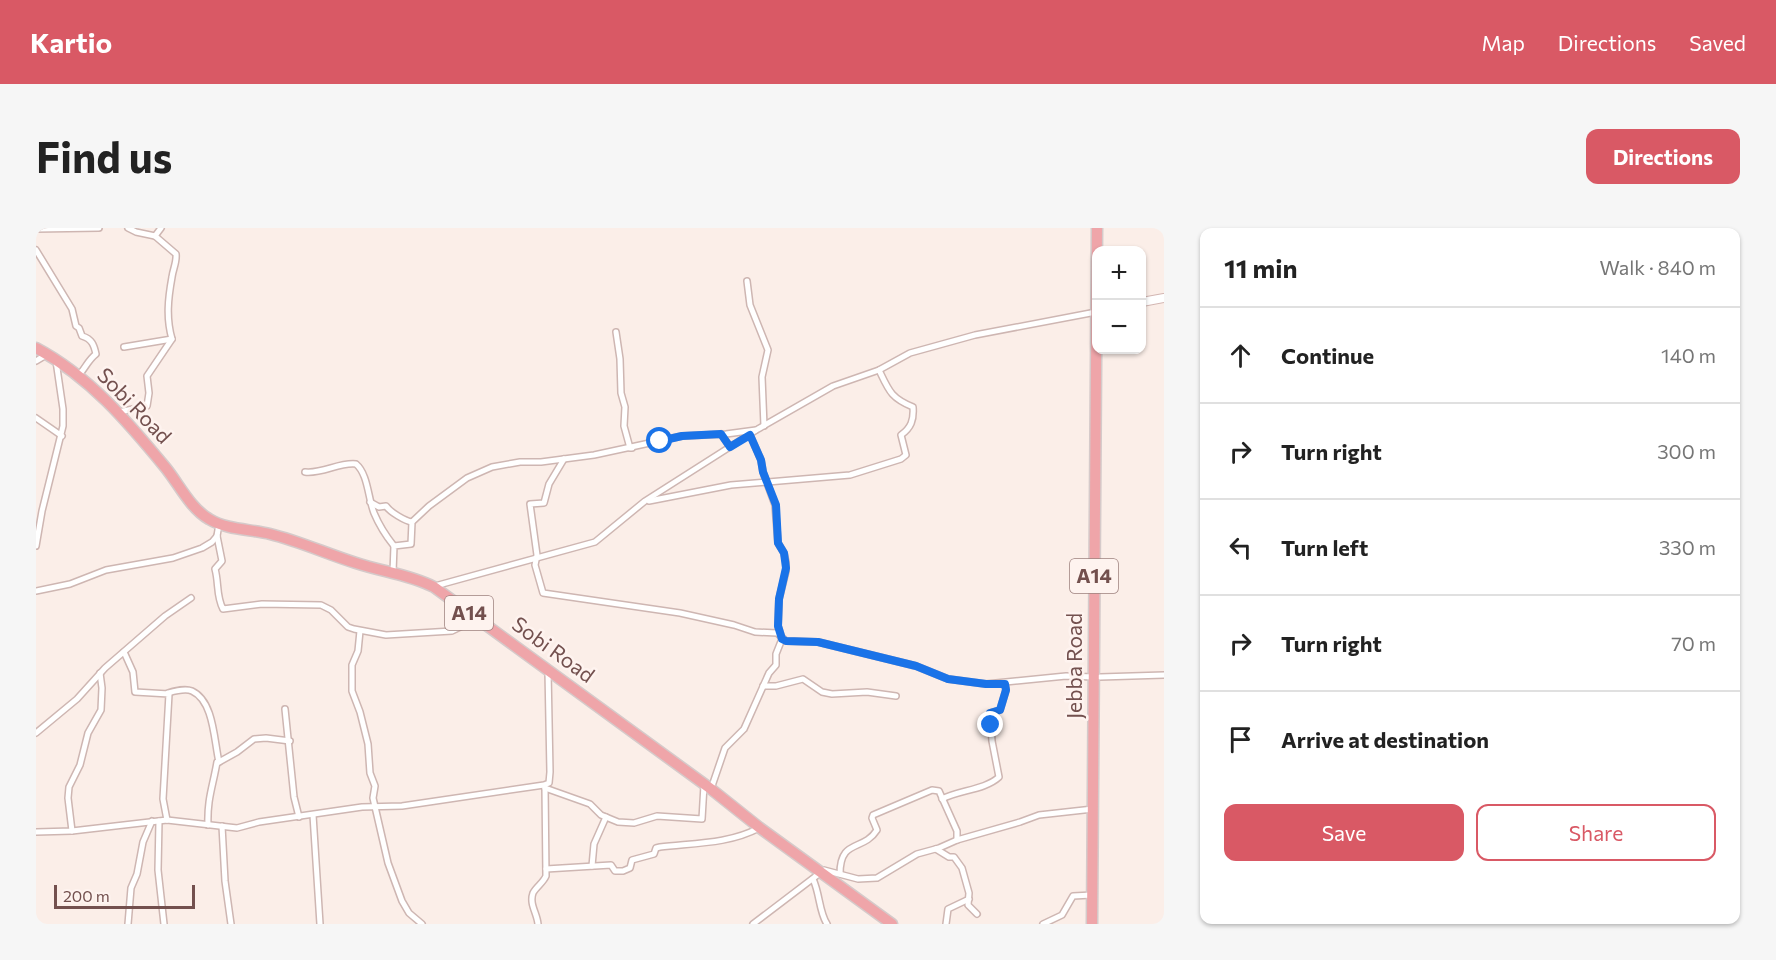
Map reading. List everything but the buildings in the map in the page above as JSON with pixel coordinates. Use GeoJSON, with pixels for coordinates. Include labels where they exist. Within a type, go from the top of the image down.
{"type":"FeatureCollection","features":[{"type":"Feature","properties":{"kind":"highway","name":"Jebba Road"},"geometry":{"type":"LineString","coordinates":[[1096,300],[1097,228]]}},
{"type":"Feature","properties":{"kind":"highway"},"geometry":{"type":"LineString","coordinates":[[1102,228],[1102,246]]}},
{"type":"Feature","properties":{"kind":"highway","name":"Sobi Road"},"geometry":{"type":"LineString","coordinates":[[36,348],[78,376],[118,412],[198,510],[209,520],[279,536],[359,564],[407,575],[434,587],[707,787],[817,875],[892,924]]}},
{"type":"Feature","properties":{"kind":"highway","name":"Jebba Road"},"geometry":{"type":"LineString","coordinates":[[1092,924],[1097,677],[1096,354]]}},
{"type":"Feature","properties":{"kind":"highway","name":"A14"},"geometry":{"type":"LineString","coordinates":[[1099,924],[1097,677],[1101,354]]}},
{"type":"Feature","properties":{"kind":"street"},"geometry":{"type":"LineString","coordinates":[[36,229],[99,228]]}},
{"type":"Feature","properties":{"kind":"street"},"geometry":{"type":"LineString","coordinates":[[118,412],[147,406],[149,393],[147,376],[172,339],[167,307],[177,260],[176,254],[155,236],[128,228]]}},
{"type":"Feature","properties":{"kind":"street"},"geometry":{"type":"LineString","coordinates":[[155,236],[161,228]]}},
{"type":"Feature","properties":{"kind":"street"},"geometry":{"type":"LineString","coordinates":[[36,250],[72,309],[76,326],[82,336],[88,338],[94,345],[96,354],[78,376]]}},
{"type":"Feature","properties":{"kind":"street"},"geometry":{"type":"LineString","coordinates":[[747,281],[750,305],[768,350],[762,377],[764,426]]}},
{"type":"Feature","properties":{"kind":"street"},"geometry":{"type":"LineString","coordinates":[[1146,301],[1164,298]]}},
{"type":"Feature","properties":{"kind":"street"},"geometry":{"type":"LineString","coordinates":[[434,587],[437,584],[595,542],[645,501],[758,429],[833,386],[879,370],[910,353],[975,335],[1092,313]]}},
{"type":"Feature","properties":{"kind":"street"},"geometry":{"type":"LineString","coordinates":[[616,332],[621,393],[625,407],[624,426],[630,448]]}},
{"type":"Feature","properties":{"kind":"street"},"geometry":{"type":"LineString","coordinates":[[124,347],[172,339]]}},
{"type":"Feature","properties":{"kind":"street"},"geometry":{"type":"LineString","coordinates":[[36,361],[51,357],[63,408],[62,436],[42,512],[36,546]]}},
{"type":"Feature","properties":{"kind":"street"},"geometry":{"type":"LineString","coordinates":[[645,501],[731,485],[850,475],[901,459],[906,455],[901,435],[910,429],[914,407],[898,401],[889,393],[879,370]]}},
{"type":"Feature","properties":{"kind":"street"},"geometry":{"type":"LineString","coordinates":[[36,418],[62,436]]}},
{"type":"Feature","properties":{"kind":"street"},"geometry":{"type":"LineString","coordinates":[[394,546],[411,544],[412,522],[443,495],[479,471],[520,462],[564,459],[630,448],[682,436],[758,429]]}},
{"type":"Feature","properties":{"kind":"street"},"geometry":{"type":"LineString","coordinates":[[721,434],[730,447]]}},
{"type":"Feature","properties":{"kind":"street"},"geometry":{"type":"LineString","coordinates":[[36,832],[72,831],[167,820],[242,827],[259,822],[376,806],[402,806],[545,786],[590,804],[606,818],[631,823],[657,816],[702,819],[707,787],[725,748],[744,729],[769,673],[776,665],[776,654],[782,639],[778,626],[779,599],[786,562],[778,543],[776,505],[750,435]]}},
{"type":"Feature","properties":{"kind":"street"},"geometry":{"type":"LineString","coordinates":[[564,459],[549,484],[544,503],[530,504],[537,555],[535,565],[543,593],[680,613],[755,632],[777,633],[786,641],[818,642],[916,666],[948,679],[1005,684],[1066,676],[1164,675]]}},
{"type":"Feature","properties":{"kind":"street"},"geometry":{"type":"LineString","coordinates":[[305,472],[319,472],[348,464],[356,465],[365,475],[370,502],[381,527],[394,546],[393,572]]}},
{"type":"Feature","properties":{"kind":"street"},"geometry":{"type":"LineString","coordinates":[[370,502],[379,507],[386,506],[389,511],[412,522]]}},
{"type":"Feature","properties":{"kind":"street"},"geometry":{"type":"LineString","coordinates":[[219,524],[217,536],[222,561],[215,569],[218,578],[219,603],[223,609],[262,604],[321,605],[331,610],[348,627],[386,635],[434,634],[452,631],[477,619]]}},
{"type":"Feature","properties":{"kind":"street"},"geometry":{"type":"LineString","coordinates":[[36,591],[70,584],[106,570],[173,558],[208,545],[217,536]]}},
{"type":"Feature","properties":{"kind":"street"},"geometry":{"type":"LineString","coordinates":[[36,733],[77,699],[100,673],[165,616],[190,598]]}},
{"type":"Feature","properties":{"kind":"street"},"geometry":{"type":"LineString","coordinates":[[360,631],[358,651],[352,665],[352,691],[368,744],[370,772],[375,786],[373,798],[387,858],[398,890],[405,907],[422,924]]}},
{"type":"Feature","properties":{"kind":"street"},"geometry":{"type":"LineString","coordinates":[[124,652],[133,672],[135,692],[168,693],[186,690],[192,691],[205,703],[211,720],[219,762]]}},
{"type":"Feature","properties":{"kind":"street"},"geometry":{"type":"LineString","coordinates":[[537,924],[532,898],[534,891],[545,880],[546,869],[545,786],[549,783],[550,772],[548,669]]}},
{"type":"Feature","properties":{"kind":"street"},"geometry":{"type":"LineString","coordinates":[[72,831],[69,787],[80,765],[88,733],[101,710],[100,673]]}},
{"type":"Feature","properties":{"kind":"street"},"geometry":{"type":"LineString","coordinates":[[763,686],[776,686],[803,679],[822,692],[832,694],[867,692],[896,696]]}},
{"type":"Feature","properties":{"kind":"street"},"geometry":{"type":"LineString","coordinates":[[942,799],[991,783],[999,777],[994,755],[990,713],[1000,710],[1006,690],[1005,684]]}},
{"type":"Feature","properties":{"kind":"street"},"geometry":{"type":"LineString","coordinates":[[167,820],[163,793],[168,693]]}},
{"type":"Feature","properties":{"kind":"street"},"geometry":{"type":"LineString","coordinates":[[285,709],[294,797],[299,817]]}},
{"type":"Feature","properties":{"kind":"street"},"geometry":{"type":"LineString","coordinates":[[208,825],[209,793],[217,762],[237,752],[254,739],[290,741]]}},
{"type":"Feature","properties":{"kind":"street"},"geometry":{"type":"LineString","coordinates":[[840,874],[840,860],[844,853],[869,839],[877,830],[872,818],[876,812],[932,790],[938,790],[957,831],[957,840]]}},
{"type":"Feature","properties":{"kind":"street"},"geometry":{"type":"LineString","coordinates":[[753,924],[817,875],[827,870],[858,879],[877,878],[917,854],[957,840],[1039,815],[1093,809]]}},
{"type":"Feature","properties":{"kind":"street"},"geometry":{"type":"LineString","coordinates":[[313,815],[320,924]]}},
{"type":"Feature","properties":{"kind":"street"},"geometry":{"type":"LineString","coordinates":[[592,866],[594,844],[606,818]]}},
{"type":"Feature","properties":{"kind":"street"},"geometry":{"type":"LineString","coordinates":[[128,924],[131,888],[137,874],[143,842],[155,821]]}},
{"type":"Feature","properties":{"kind":"street"},"geometry":{"type":"LineString","coordinates":[[155,821],[164,924]]}},
{"type":"Feature","properties":{"kind":"street"},"geometry":{"type":"LineString","coordinates":[[222,826],[225,881],[231,924]]}},
{"type":"Feature","properties":{"kind":"street"},"geometry":{"type":"LineString","coordinates":[[546,869],[611,865],[615,871],[623,871],[630,868],[632,860],[654,855],[656,848],[733,838],[749,834],[760,828]]}},
{"type":"Feature","properties":{"kind":"street"},"geometry":{"type":"LineString","coordinates":[[936,849],[949,857],[954,857],[961,864],[969,893],[970,908],[977,914]]}},
{"type":"Feature","properties":{"kind":"street"},"geometry":{"type":"LineString","coordinates":[[817,875],[822,915],[827,924]]}},
{"type":"Feature","properties":{"kind":"street"},"geometry":{"type":"LineString","coordinates":[[1043,924],[1062,915],[1073,896],[1092,894]]}},
{"type":"Feature","properties":{"kind":"street"},"geometry":{"type":"LineString","coordinates":[[946,924],[948,909],[969,899]]}},
{"type":"Feature","properties":{"kind":"route"},"geometry":{"type":"LineString","coordinates":[[660,441],[682,436],[721,434],[730,447],[750,435],[776,505],[778,543],[786,562],[779,599],[778,626],[782,639],[818,642],[916,666],[948,679],[1005,684],[1006,690],[1000,710],[990,713],[991,725]]}}]}
